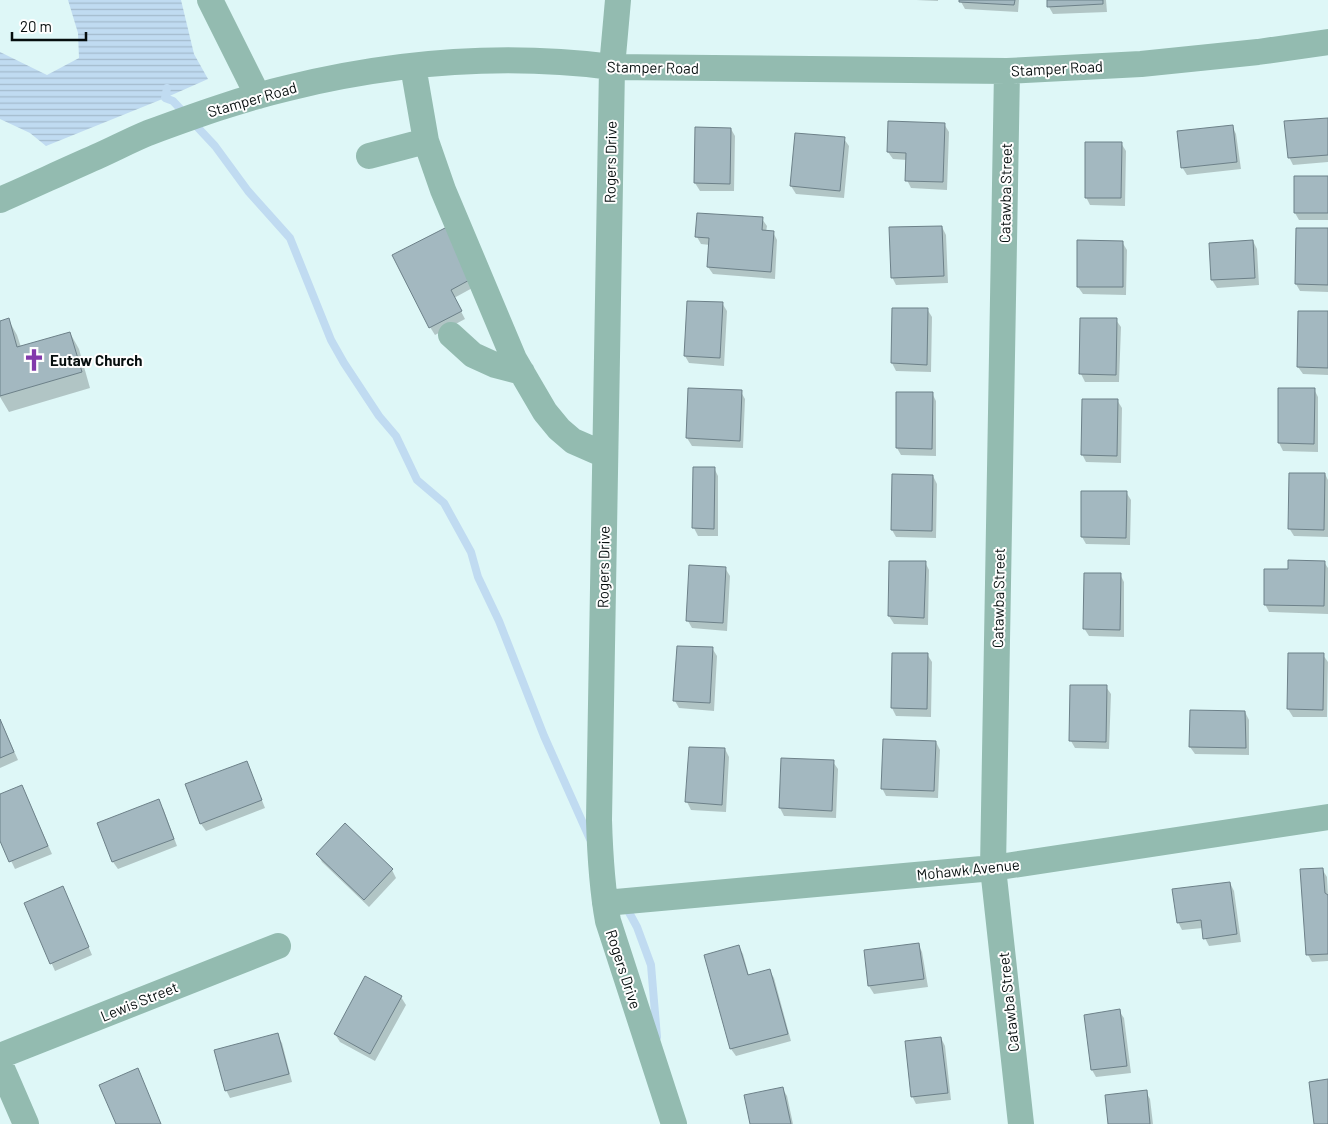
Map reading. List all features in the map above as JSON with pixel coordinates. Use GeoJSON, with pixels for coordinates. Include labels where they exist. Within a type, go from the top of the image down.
{"type":"FeatureCollection","features":[{"type":"Feature","properties":{"kind":"street"},"geometry":{"type":"LineString","coordinates":[[210,0],[258,96]]}},
{"type":"Feature","properties":{"kind":"street","name":"Rogers Drive"},"geometry":{"type":"LineString","coordinates":[[618,0],[612,67],[599,820],[600,854],[608,921],[674,1124]]}},
{"type":"Feature","properties":{"kind":"street","name":"Stamper Road"},"geometry":{"type":"LineString","coordinates":[[0,200],[148,134],[224,106],[288,88],[362,73],[412,66],[455,62],[522,60],[612,67],[1007,71],[1141,64],[1258,52],[1328,42]]}},
{"type":"Feature","properties":{"kind":"street"},"geometry":{"type":"LineString","coordinates":[[412,66],[426,141],[443,190],[514,359],[545,412],[559,429],[573,441],[605,455]]}},
{"type":"Feature","properties":{"kind":"street","name":"Catawba Street"},"geometry":{"type":"LineString","coordinates":[[1007,71],[993,868],[1021,1124]]}},
{"type":"Feature","properties":{"kind":"street"},"geometry":{"type":"LineString","coordinates":[[368,156],[426,141]]}},
{"type":"Feature","properties":{"kind":"street"},"geometry":{"type":"LineString","coordinates":[[451,335],[473,355],[495,365],[522,372]]}},
{"type":"Feature","properties":{"kind":"street","name":"Mohawk Avenue"},"geometry":{"type":"LineString","coordinates":[[605,903],[993,868],[1328,817]]}},
{"type":"Feature","properties":{"kind":"street","name":"Lewis Street"},"geometry":{"type":"LineString","coordinates":[[0,1056],[278,946]]}},
{"type":"Feature","properties":{"kind":"street"},"geometry":{"type":"LineString","coordinates":[[0,1064],[26,1124]]}},
{"type":"Feature","properties":{"kind":"water"},"geometry":{"type":"Polygon","coordinates":[[[68,0],[181,0],[194,54],[208,79],[46,146],[30,133],[0,119],[0,52],[47,75],[79,58],[78,33],[68,0]]]}},
{"type":"Feature","properties":{"kind":"building"},"geometry":{"type":"Polygon","coordinates":[[[959,0],[1015,0],[1014,5],[959,2],[959,0]]]}},
{"type":"Feature","properties":{"kind":"building"},"geometry":{"type":"Polygon","coordinates":[[[1047,0],[1103,0],[1103,4],[1047,7],[1047,0]]]}},
{"type":"Feature","properties":{"kind":"building"},"geometry":{"type":"Polygon","coordinates":[[[1328,118],[1328,155],[1288,158],[1284,121],[1328,118]]]}},
{"type":"Feature","properties":{"kind":"building"},"geometry":{"type":"Polygon","coordinates":[[[888,121],[945,123],[943,182],[905,181],[906,153],[887,152],[888,121]]]}},
{"type":"Feature","properties":{"kind":"building"},"geometry":{"type":"Polygon","coordinates":[[[1233,125],[1237,162],[1181,168],[1177,131],[1233,125]]]}},
{"type":"Feature","properties":{"kind":"building"},"geometry":{"type":"Polygon","coordinates":[[[695,127],[731,128],[730,184],[694,183],[695,127]]]}},
{"type":"Feature","properties":{"kind":"building"},"geometry":{"type":"Polygon","coordinates":[[[795,133],[845,137],[840,191],[790,186],[795,133]]]}},
{"type":"Feature","properties":{"kind":"building"},"geometry":{"type":"Polygon","coordinates":[[[1085,142],[1122,142],[1121,198],[1085,198],[1085,142]]]}},
{"type":"Feature","properties":{"kind":"building"},"geometry":{"type":"Polygon","coordinates":[[[1294,176],[1328,176],[1328,213],[1294,213],[1294,176]]]}},
{"type":"Feature","properties":{"kind":"building"},"geometry":{"type":"Polygon","coordinates":[[[697,213],[763,217],[762,230],[774,231],[771,272],[707,267],[709,238],[695,237],[697,213]]]}},
{"type":"Feature","properties":{"kind":"building"},"geometry":{"type":"Polygon","coordinates":[[[942,226],[944,276],[891,278],[889,227],[942,226]]]}},
{"type":"Feature","properties":{"kind":"building"},"geometry":{"type":"Polygon","coordinates":[[[447,227],[473,278],[451,290],[462,311],[429,328],[392,255],[447,227]]]}},
{"type":"Feature","properties":{"kind":"building"},"geometry":{"type":"Polygon","coordinates":[[[1296,228],[1328,228],[1328,285],[1295,284],[1296,228]]]}},
{"type":"Feature","properties":{"kind":"building"},"geometry":{"type":"Polygon","coordinates":[[[1077,240],[1123,241],[1123,287],[1077,287],[1077,240]]]}},
{"type":"Feature","properties":{"kind":"building"},"geometry":{"type":"Polygon","coordinates":[[[1253,240],[1255,278],[1211,280],[1209,243],[1253,240]]]}},
{"type":"Feature","properties":{"kind":"building"},"geometry":{"type":"Polygon","coordinates":[[[687,301],[723,302],[720,358],[684,356],[687,301]]]}},
{"type":"Feature","properties":{"kind":"building"},"geometry":{"type":"Polygon","coordinates":[[[892,308],[928,308],[927,365],[891,363],[892,308]]]}},
{"type":"Feature","properties":{"kind":"building"},"geometry":{"type":"Polygon","coordinates":[[[1298,311],[1328,311],[1328,368],[1297,367],[1298,311]]]}},
{"type":"Feature","properties":{"kind":"building"},"geometry":{"type":"Polygon","coordinates":[[[9,318],[17,347],[70,332],[82,372],[0,396],[0,321],[9,318]]]}},
{"type":"Feature","properties":{"kind":"building"},"geometry":{"type":"Polygon","coordinates":[[[1080,318],[1117,318],[1116,375],[1079,374],[1080,318]]]}},
{"type":"Feature","properties":{"kind":"building"},"geometry":{"type":"Polygon","coordinates":[[[688,388],[742,390],[740,441],[686,438],[688,388]]]}},
{"type":"Feature","properties":{"kind":"building"},"geometry":{"type":"Polygon","coordinates":[[[1278,388],[1315,388],[1314,444],[1278,443],[1278,388]]]}},
{"type":"Feature","properties":{"kind":"building"},"geometry":{"type":"Polygon","coordinates":[[[896,392],[933,392],[932,449],[896,448],[896,392]]]}},
{"type":"Feature","properties":{"kind":"building"},"geometry":{"type":"Polygon","coordinates":[[[1082,399],[1118,399],[1117,456],[1081,455],[1082,399]]]}},
{"type":"Feature","properties":{"kind":"building"},"geometry":{"type":"Polygon","coordinates":[[[693,467],[715,467],[714,529],[692,528],[693,467]]]}},
{"type":"Feature","properties":{"kind":"building"},"geometry":{"type":"Polygon","coordinates":[[[1289,473],[1325,473],[1324,530],[1288,529],[1289,473]]]}},
{"type":"Feature","properties":{"kind":"building"},"geometry":{"type":"Polygon","coordinates":[[[892,474],[933,475],[932,531],[891,530],[892,474]]]}},
{"type":"Feature","properties":{"kind":"building"},"geometry":{"type":"Polygon","coordinates":[[[1081,491],[1127,491],[1126,538],[1081,537],[1081,491]]]}},
{"type":"Feature","properties":{"kind":"building"},"geometry":{"type":"Polygon","coordinates":[[[1288,560],[1325,561],[1324,606],[1264,605],[1264,569],[1288,569],[1288,560]]]}},
{"type":"Feature","properties":{"kind":"building"},"geometry":{"type":"Polygon","coordinates":[[[889,561],[926,561],[924,618],[888,616],[889,561]]]}},
{"type":"Feature","properties":{"kind":"building"},"geometry":{"type":"Polygon","coordinates":[[[689,565],[726,567],[723,623],[686,621],[689,565]]]}},
{"type":"Feature","properties":{"kind":"building"},"geometry":{"type":"Polygon","coordinates":[[[1084,573],[1121,573],[1120,630],[1083,629],[1084,573]]]}},
{"type":"Feature","properties":{"kind":"building"},"geometry":{"type":"Polygon","coordinates":[[[677,646],[713,647],[710,703],[673,701],[677,646]]]}},
{"type":"Feature","properties":{"kind":"building"},"geometry":{"type":"Polygon","coordinates":[[[892,653],[928,653],[927,709],[891,708],[892,653]]]}},
{"type":"Feature","properties":{"kind":"building"},"geometry":{"type":"Polygon","coordinates":[[[1288,653],[1324,653],[1323,710],[1287,709],[1288,653]]]}},
{"type":"Feature","properties":{"kind":"building"},"geometry":{"type":"Polygon","coordinates":[[[1070,685],[1107,685],[1106,742],[1069,741],[1070,685]]]}},
{"type":"Feature","properties":{"kind":"building"},"geometry":{"type":"Polygon","coordinates":[[[1190,710],[1245,711],[1246,748],[1189,747],[1190,710]]]}},
{"type":"Feature","properties":{"kind":"building"},"geometry":{"type":"Polygon","coordinates":[[[0,719],[14,752],[0,758],[0,719]]]}},
{"type":"Feature","properties":{"kind":"building"},"geometry":{"type":"Polygon","coordinates":[[[883,739],[936,741],[934,791],[881,789],[883,739]]]}},
{"type":"Feature","properties":{"kind":"building"},"geometry":{"type":"Polygon","coordinates":[[[689,747],[725,748],[722,805],[685,802],[689,747]]]}},
{"type":"Feature","properties":{"kind":"building"},"geometry":{"type":"Polygon","coordinates":[[[781,758],[834,760],[832,811],[779,808],[781,758]]]}},
{"type":"Feature","properties":{"kind":"building"},"geometry":{"type":"Polygon","coordinates":[[[247,761],[262,800],[200,824],[185,784],[247,761]]]}},
{"type":"Feature","properties":{"kind":"building"},"geometry":{"type":"Polygon","coordinates":[[[22,785],[48,846],[9,862],[0,841],[0,794],[22,785]]]}},
{"type":"Feature","properties":{"kind":"building"},"geometry":{"type":"Polygon","coordinates":[[[159,799],[174,839],[112,862],[97,823],[159,799]]]}},
{"type":"Feature","properties":{"kind":"building"},"geometry":{"type":"Polygon","coordinates":[[[345,823],[393,869],[364,900],[316,854],[345,823]]]}},
{"type":"Feature","properties":{"kind":"building"},"geometry":{"type":"Polygon","coordinates":[[[1323,868],[1325,893],[1328,895],[1328,954],[1306,955],[1300,869],[1323,868]]]}},
{"type":"Feature","properties":{"kind":"building"},"geometry":{"type":"Polygon","coordinates":[[[1230,882],[1237,934],[1203,939],[1201,920],[1177,923],[1172,889],[1230,882]]]}},
{"type":"Feature","properties":{"kind":"building"},"geometry":{"type":"Polygon","coordinates":[[[63,886],[89,947],[50,964],[24,903],[63,886]]]}},
{"type":"Feature","properties":{"kind":"building"},"geometry":{"type":"Polygon","coordinates":[[[919,943],[924,979],[868,986],[864,950],[919,943]]]}},
{"type":"Feature","properties":{"kind":"building"},"geometry":{"type":"Polygon","coordinates":[[[739,945],[748,975],[770,969],[788,1034],[730,1049],[704,955],[739,945]]]}},
{"type":"Feature","properties":{"kind":"building"},"geometry":{"type":"Polygon","coordinates":[[[365,976],[402,996],[370,1054],[334,1034],[365,976]]]}},
{"type":"Feature","properties":{"kind":"building"},"geometry":{"type":"Polygon","coordinates":[[[1120,1009],[1127,1066],[1091,1070],[1084,1015],[1120,1009]]]}},
{"type":"Feature","properties":{"kind":"building"},"geometry":{"type":"Polygon","coordinates":[[[278,1033],[289,1074],[225,1091],[214,1050],[278,1033]]]}},
{"type":"Feature","properties":{"kind":"building"},"geometry":{"type":"Polygon","coordinates":[[[941,1037],[948,1093],[911,1097],[905,1041],[941,1037]]]}},
{"type":"Feature","properties":{"kind":"building"},"geometry":{"type":"Polygon","coordinates":[[[138,1068],[161,1124],[116,1124],[99,1085],[138,1068]]]}},
{"type":"Feature","properties":{"kind":"building"},"geometry":{"type":"Polygon","coordinates":[[[1328,1079],[1328,1124],[1314,1124],[1309,1082],[1328,1079]]]}},
{"type":"Feature","properties":{"kind":"building"},"geometry":{"type":"Polygon","coordinates":[[[783,1087],[791,1124],[750,1124],[744,1095],[783,1087]]]}},
{"type":"Feature","properties":{"kind":"building"},"geometry":{"type":"Polygon","coordinates":[[[1147,1090],[1150,1124],[1108,1124],[1105,1095],[1147,1090]]]}},
{"type":"Feature","properties":{"kind":"waterway"},"geometry":{"type":"LineString","coordinates":[[167,88],[165,98],[173,101],[215,146],[248,191],[290,238],[331,340],[344,363],[379,416],[396,436],[417,480],[444,503],[471,552],[478,577],[499,621],[544,736],[590,839]]}},
{"type":"Feature","properties":{"kind":"waterway"},"geometry":{"type":"LineString","coordinates":[[625,905],[637,927],[651,965],[657,1037]]}},
{"type":"Feature","properties":{"kind":"place","name":"Eutaw Church"},"geometry":{"type":"Point","coordinates":[34,360]}}]}
